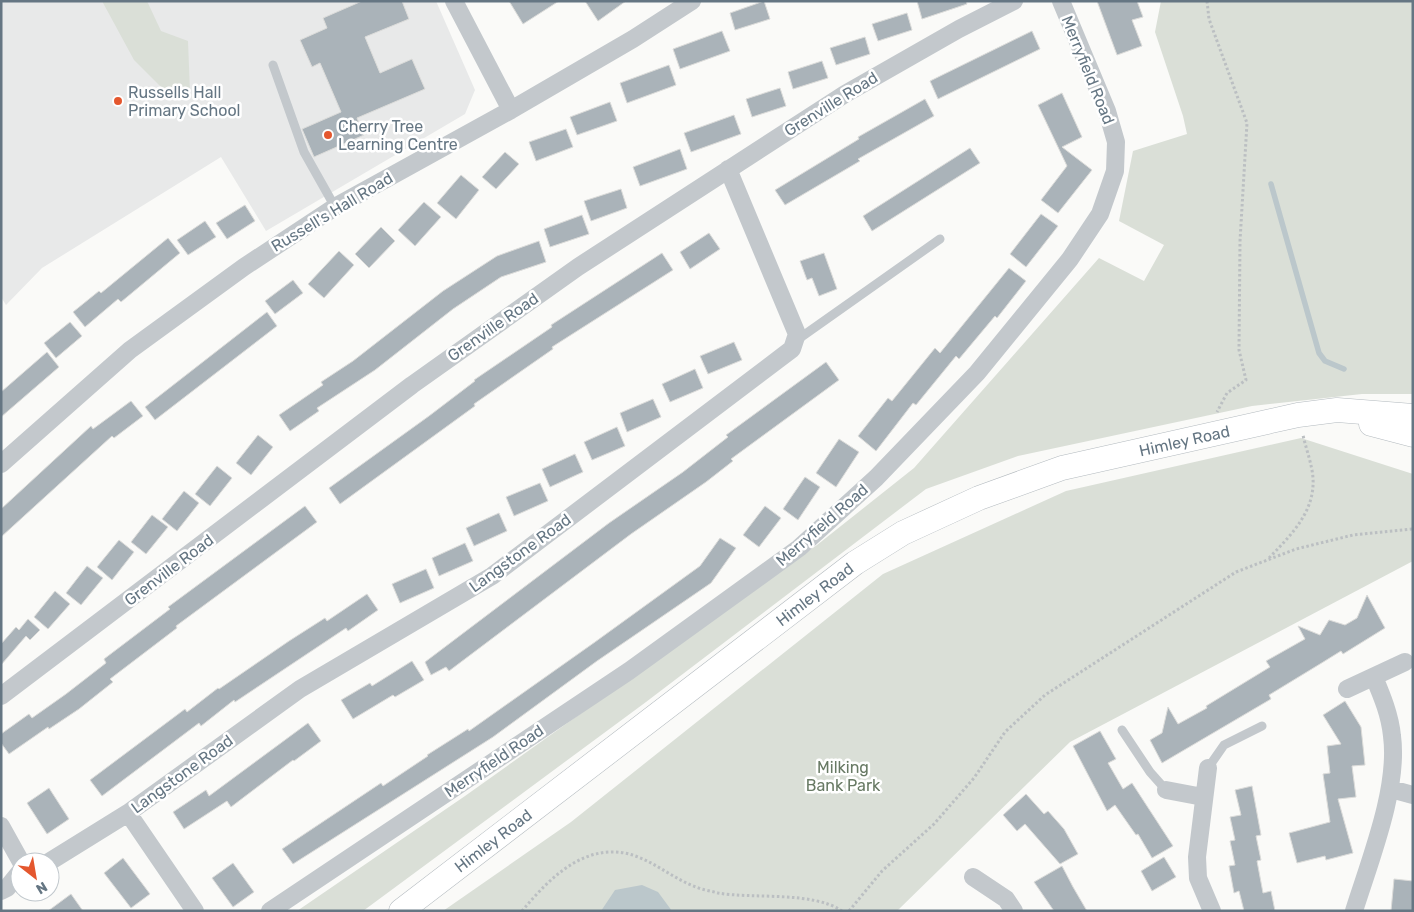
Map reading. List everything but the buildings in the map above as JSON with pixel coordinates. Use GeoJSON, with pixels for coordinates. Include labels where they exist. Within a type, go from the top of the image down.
{"type":"FeatureCollection","features":[{"type":"Feature","properties":{"kind":"main road","name":"Himley Road"},"geometry":{"type":"LineString","coordinates":[[401,911],[855,563],[903,533],[978,498],[1062,468],[1298,415],[1337,410],[1413,416]]}},
{"type":"Feature","properties":{"kind":"main road","name":"Himley Road"},"geometry":{"type":"LineString","coordinates":[[1298,415],[1388,427],[1413,435]]}},
{"type":"Feature","properties":{"kind":"street"},"geometry":{"type":"LineString","coordinates":[[454,1],[511,110]]}},
{"type":"Feature","properties":{"kind":"street","name":"Russell's Hall Road"},"geometry":{"type":"LineString","coordinates":[[1,464],[130,350],[244,267],[335,206],[511,110],[633,39],[692,1]]}},
{"type":"Feature","properties":{"kind":"street","name":"Grenville Road"},"geometry":{"type":"LineString","coordinates":[[1,696],[420,380],[578,266],[845,94],[959,28],[1014,1]]}},
{"type":"Feature","properties":{"kind":"street","name":"Merryfield Road"},"geometry":{"type":"LineString","coordinates":[[270,911],[629,671],[799,548],[876,478],[977,373],[1070,260],[1100,214],[1114,171],[1116,142],[1107,111],[1061,1]]}},
{"type":"Feature","properties":{"kind":"street"},"geometry":{"type":"LineString","coordinates":[[728,169],[797,334],[794,341]]}},
{"type":"Feature","properties":{"kind":"street","name":"Langstone Road"},"geometry":{"type":"LineString","coordinates":[[60,855],[128,813],[300,689],[492,576],[792,349],[794,341]]}},
{"type":"Feature","properties":{"kind":"street"},"geometry":{"type":"LineString","coordinates":[[1347,689],[1405,662]]}},
{"type":"Feature","properties":{"kind":"street"},"geometry":{"type":"LineString","coordinates":[[1354,911],[1391,789],[1393,738],[1389,716],[1374,677]]}},
{"type":"Feature","properties":{"kind":"street"},"geometry":{"type":"LineString","coordinates":[[1208,768],[1197,857],[1201,886],[1212,911]]}},
{"type":"Feature","properties":{"kind":"street"},"geometry":{"type":"LineString","coordinates":[[1391,789],[1413,795]]}},
{"type":"Feature","properties":{"kind":"street"},"geometry":{"type":"LineString","coordinates":[[1166,790],[1203,797]]}},
{"type":"Feature","properties":{"kind":"street"},"geometry":{"type":"LineString","coordinates":[[128,813],[195,911]]}},
{"type":"Feature","properties":{"kind":"street"},"geometry":{"type":"LineString","coordinates":[[1,826],[15,852]]}},
{"type":"Feature","properties":{"kind":"street"},"geometry":{"type":"LineString","coordinates":[[973,877],[1006,899],[1014,911]]}},
{"type":"Feature","properties":{"kind":"lane"},"geometry":{"type":"LineString","coordinates":[[273,65],[304,152],[335,206]]}},
{"type":"Feature","properties":{"kind":"lane"},"geometry":{"type":"LineString","coordinates":[[794,341],[940,239]]}},
{"type":"Feature","properties":{"kind":"lane"},"geometry":{"type":"LineString","coordinates":[[1208,768],[1224,745],[1262,726]]}},
{"type":"Feature","properties":{"kind":"lane"},"geometry":{"type":"LineString","coordinates":[[1122,730],[1150,772],[1166,790]]}},
{"type":"Feature","properties":{"kind":"path"},"geometry":{"type":"LineString","coordinates":[[1207,1],[1210,18],[1248,123],[1240,242],[1239,350],[1246,380],[1227,393],[1214,418],[1213,434]]}},
{"type":"Feature","properties":{"kind":"path"},"geometry":{"type":"LineString","coordinates":[[1267,561],[1290,536],[1308,511],[1313,478],[1298,415]]}},
{"type":"Feature","properties":{"kind":"path"},"geometry":{"type":"LineString","coordinates":[[849,911],[882,871],[934,824],[974,778],[1005,732],[1045,695],[1236,572],[1296,549],[1353,535],[1413,530]]}},
{"type":"Feature","properties":{"kind":"path"},"geometry":{"type":"LineString","coordinates":[[522,911],[547,882],[578,861],[608,852],[634,854],[696,887],[720,893],[816,901],[835,906],[842,911]]}},
{"type":"Feature","properties":{"kind":"shaded area"},"geometry":{"type":"Polygon","coordinates":[[[1,1],[436,1],[475,90],[465,114],[266,231],[221,157],[42,268],[6,305],[1,297],[1,1]]]}},
{"type":"Feature","properties":{"kind":"shaded area"},"geometry":{"type":"Polygon","coordinates":[[[642,885],[658,892],[672,911],[601,911],[615,890],[642,885]]]}},
{"type":"Feature","properties":{"kind":"green space"},"geometry":{"type":"Polygon","coordinates":[[[102,1],[147,1],[161,31],[188,41],[190,92],[173,99],[134,60],[102,1]]]}},
{"type":"Feature","properties":{"kind":"green space"},"geometry":{"type":"Polygon","coordinates":[[[1161,1],[1413,1],[1413,394],[1362,394],[1252,406],[1018,456],[926,489],[646,702],[363,911],[297,911],[465,796],[817,545],[914,468],[1099,258],[1144,281],[1164,245],[1119,221],[1133,151],[1187,134],[1183,116],[1155,32],[1161,1]]]}},
{"type":"Feature","properties":{"kind":"green space","name":"Milking Bank Park"},"geometry":{"type":"Polygon","coordinates":[[[1301,438],[1413,474],[1413,561],[1070,742],[897,911],[443,911],[571,822],[883,574],[1066,491],[1301,438]]]}},
{"type":"Feature","properties":{"kind":"waterway"},"geometry":{"type":"LineString","coordinates":[[1271,184],[1319,353],[1325,361],[1344,369]]}},
{"type":"Feature","properties":{"kind":"place","name":"Russells Hall Primary School"},"geometry":{"type":"Point","coordinates":[118,101]}},
{"type":"Feature","properties":{"kind":"place","name":"Cherry Tree Learning Centre"},"geometry":{"type":"Point","coordinates":[328,135]}}]}
